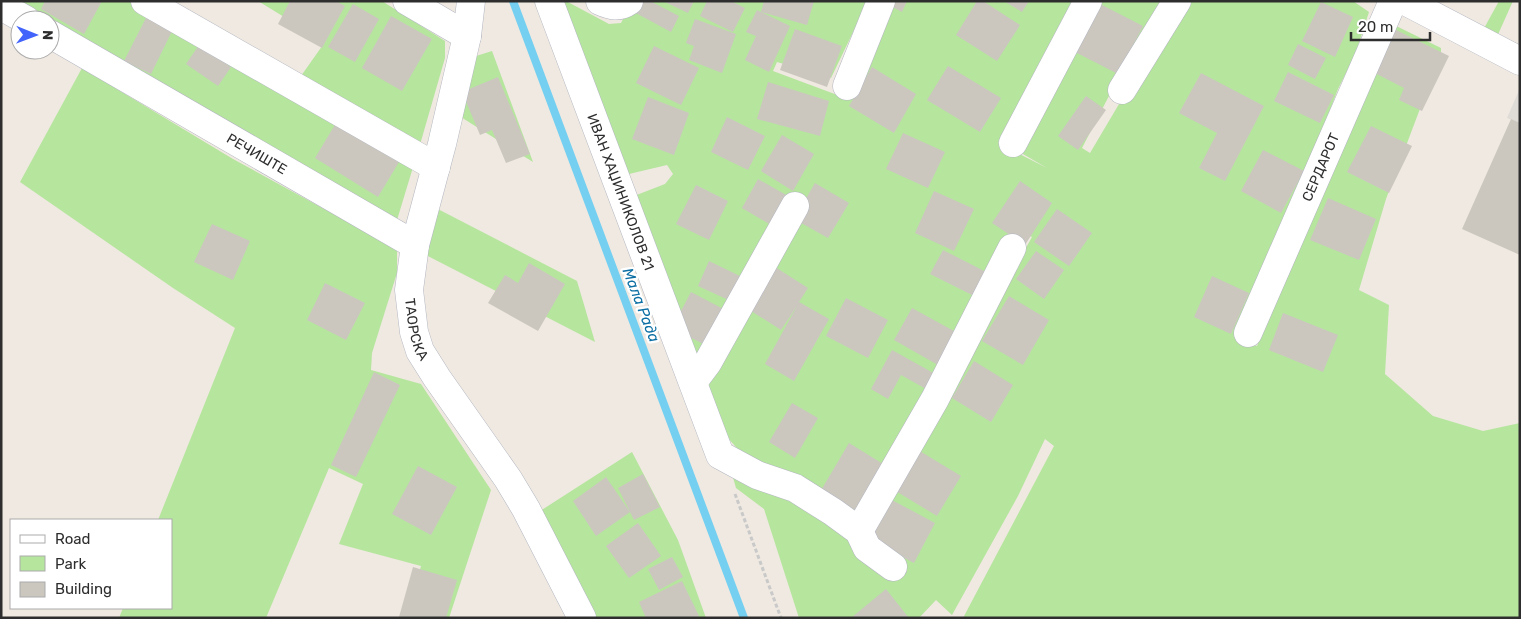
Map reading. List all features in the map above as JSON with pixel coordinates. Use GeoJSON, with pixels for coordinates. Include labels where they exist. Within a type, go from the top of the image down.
{"type":"FeatureCollection","features":[{"type":"Feature","properties":{"kind":"street"},"geometry":{"type":"LineString","coordinates":[[145,1],[436,167]]}},
{"type":"Feature","properties":{"kind":"street"},"geometry":{"type":"LineString","coordinates":[[407,1],[467,36]]}},
{"type":"Feature","properties":{"kind":"street","name":"ТАОРСКА"},"geometry":{"type":"LineString","coordinates":[[471,1],[467,36],[436,167],[415,245],[410,290],[414,332],[420,351],[437,378],[508,479],[526,509],[582,618]]}},
{"type":"Feature","properties":{"kind":"street","name":"ИВАН ХАЏИНИКОЛОВ 21"},"geometry":{"type":"LineString","coordinates":[[549,1],[720,455]]}},
{"type":"Feature","properties":{"kind":"street"},"geometry":{"type":"LineString","coordinates":[[600,1],[612,6],[622,6],[629,1]]}},
{"type":"Feature","properties":{"kind":"street"},"geometry":{"type":"LineString","coordinates":[[848,86],[881,1]]}},
{"type":"Feature","properties":{"kind":"street"},"geometry":{"type":"LineString","coordinates":[[1013,142],[1088,1]]}},
{"type":"Feature","properties":{"kind":"street"},"geometry":{"type":"LineString","coordinates":[[1122,90],[1177,1]]}},
{"type":"Feature","properties":{"kind":"street","name":"СЕРДАРОТ"},"geometry":{"type":"LineString","coordinates":[[1248,333],[1393,1]]}},
{"type":"Feature","properties":{"kind":"street"},"geometry":{"type":"LineString","coordinates":[[1405,1],[1520,61]]}},
{"type":"Feature","properties":{"kind":"street","name":"РЕЧИШТЕ"},"geometry":{"type":"LineString","coordinates":[[60,40],[415,245]]}},
{"type":"Feature","properties":{"kind":"street"},"geometry":{"type":"LineString","coordinates":[[692,382],[708,362],[795,206]]}},
{"type":"Feature","properties":{"kind":"street"},"geometry":{"type":"LineString","coordinates":[[858,531],[935,398],[1012,248]]}},
{"type":"Feature","properties":{"kind":"street"},"geometry":{"type":"LineString","coordinates":[[720,455],[757,475],[795,488],[834,512],[858,531],[866,548],[893,567]]}},
{"type":"Feature","properties":{"kind":"path"},"geometry":{"type":"LineString","coordinates":[[720,455],[781,618]]}},
{"type":"Feature","properties":{"kind":"green space"},"geometry":{"type":"Polygon","coordinates":[[[9,1],[138,1],[414,164],[394,230],[60,33],[60,10],[23,10],[9,1]]]}},
{"type":"Feature","properties":{"kind":"green space"},"geometry":{"type":"Polygon","coordinates":[[[258,1],[382,1],[445,41],[445,58],[417,155],[296,83],[325,42],[258,1]]]}},
{"type":"Feature","properties":{"kind":"green space"},"geometry":{"type":"Polygon","coordinates":[[[556,1],[566,1],[609,24],[621,23],[632,1],[868,1],[831,78],[777,62],[773,71],[840,96],[883,1],[1072,1],[998,143],[1047,168],[1011,147],[1088,1],[1163,1],[1110,94],[1082,148],[1090,153],[1180,1],[1353,1],[1369,12],[1355,55],[1338,89],[1310,162],[1236,338],[1257,346],[1320,174],[1384,20],[1441,48],[1441,53],[1386,199],[1359,290],[1389,305],[1385,374],[1433,416],[1483,431],[1520,423],[1520,618],[963,618],[1054,446],[1045,439],[1018,496],[952,615],[936,600],[919,618],[799,618],[764,509],[736,488],[728,460],[861,540],[1032,237],[1015,229],[856,518],[749,462],[721,430],[704,377],[703,357],[692,360],[634,196],[665,184],[673,174],[667,165],[629,174],[588,69],[556,1]]]}},
{"type":"Feature","properties":{"kind":"green space"},"geometry":{"type":"Polygon","coordinates":[[[1499,1],[1513,1],[1496,39],[1482,32],[1499,1]]]}},
{"type":"Feature","properties":{"kind":"green space"},"geometry":{"type":"Polygon","coordinates":[[[492,51],[533,162],[456,114],[473,57],[492,51]]]}},
{"type":"Feature","properties":{"kind":"green space"},"geometry":{"type":"Polygon","coordinates":[[[82,68],[233,159],[397,249],[397,273],[372,353],[371,370],[421,384],[491,490],[449,618],[409,611],[421,566],[339,544],[363,484],[329,468],[266,618],[119,618],[123,609],[172,609],[172,519],[158,519],[235,328],[173,288],[20,182],[82,68]]]}},
{"type":"Feature","properties":{"kind":"green space"},"geometry":{"type":"Polygon","coordinates":[[[432,206],[577,281],[595,342],[420,252],[432,206]]]}},
{"type":"Feature","properties":{"kind":"green space"},"geometry":{"type":"Polygon","coordinates":[[[632,452],[678,540],[706,618],[591,618],[537,513],[632,452]]]}},
{"type":"Feature","properties":{"kind":"shaded area"},"geometry":{"type":"Polygon","coordinates":[[[1520,88],[1520,123],[1507,118],[1520,88]]]}},
{"type":"Feature","properties":{"kind":"building"},"geometry":{"type":"Polygon","coordinates":[[[45,1],[102,1],[84,34],[60,20],[60,10],[41,9],[45,1]]]}},
{"type":"Feature","properties":{"kind":"building"},"geometry":{"type":"Polygon","coordinates":[[[290,1],[336,1],[345,6],[322,48],[278,24],[290,1]]]}},
{"type":"Feature","properties":{"kind":"building"},"geometry":{"type":"Polygon","coordinates":[[[640,1],[650,1],[679,16],[671,32],[634,12],[640,1]]]}},
{"type":"Feature","properties":{"kind":"building"},"geometry":{"type":"Polygon","coordinates":[[[663,1],[694,1],[688,13],[663,1]]]}},
{"type":"Feature","properties":{"kind":"building"},"geometry":{"type":"Polygon","coordinates":[[[707,1],[731,1],[745,8],[733,32],[700,16],[707,1]]]}},
{"type":"Feature","properties":{"kind":"building"},"geometry":{"type":"Polygon","coordinates":[[[764,1],[814,1],[807,25],[761,12],[764,1]]]}},
{"type":"Feature","properties":{"kind":"building"},"geometry":{"type":"Polygon","coordinates":[[[889,1],[907,1],[902,12],[887,4],[889,1]]]}},
{"type":"Feature","properties":{"kind":"building"},"geometry":{"type":"Polygon","coordinates":[[[977,1],[983,1],[1020,25],[997,61],[956,35],[977,1]]]}},
{"type":"Feature","properties":{"kind":"building"},"geometry":{"type":"Polygon","coordinates":[[[1004,1],[1029,1],[1022,12],[1004,1]]]}},
{"type":"Feature","properties":{"kind":"building"},"geometry":{"type":"Polygon","coordinates":[[[1321,2],[1353,17],[1335,57],[1302,41],[1321,2]]]}},
{"type":"Feature","properties":{"kind":"building"},"geometry":{"type":"Polygon","coordinates":[[[353,4],[379,19],[355,62],[328,47],[353,4]]]}},
{"type":"Feature","properties":{"kind":"building"},"geometry":{"type":"Polygon","coordinates":[[[1100,4],[1143,26],[1118,74],[1075,52],[1100,4]]]}},
{"type":"Feature","properties":{"kind":"building"},"geometry":{"type":"Polygon","coordinates":[[[757,10],[790,26],[769,72],[745,60],[756,36],[746,32],[757,10]]]}},
{"type":"Feature","properties":{"kind":"building"},"geometry":{"type":"Polygon","coordinates":[[[148,14],[174,27],[151,74],[124,61],[148,14]]]}},
{"type":"Feature","properties":{"kind":"building"},"geometry":{"type":"Polygon","coordinates":[[[391,16],[432,39],[402,91],[362,68],[391,16]]]}},
{"type":"Feature","properties":{"kind":"building"},"geometry":{"type":"Polygon","coordinates":[[[695,19],[736,34],[722,73],[689,60],[694,46],[686,43],[695,19]]]}},
{"type":"Feature","properties":{"kind":"building"},"geometry":{"type":"Polygon","coordinates":[[[1390,27],[1449,56],[1422,111],[1399,100],[1404,88],[1369,70],[1390,27]]]}},
{"type":"Feature","properties":{"kind":"building"},"geometry":{"type":"Polygon","coordinates":[[[795,29],[842,46],[827,87],[780,70],[795,29]]]}},
{"type":"Feature","properties":{"kind":"building"},"geometry":{"type":"Polygon","coordinates":[[[1298,44],[1326,58],[1315,79],[1288,65],[1298,44]]]}},
{"type":"Feature","properties":{"kind":"building"},"geometry":{"type":"Polygon","coordinates":[[[199,45],[231,67],[218,86],[186,64],[199,45]]]}},
{"type":"Feature","properties":{"kind":"building"},"geometry":{"type":"Polygon","coordinates":[[[654,46],[699,68],[681,105],[636,83],[654,46]]]}},
{"type":"Feature","properties":{"kind":"building"},"geometry":{"type":"Polygon","coordinates":[[[948,66],[1001,98],[980,132],[927,100],[948,66]]]}},
{"type":"Feature","properties":{"kind":"building"},"geometry":{"type":"Polygon","coordinates":[[[872,67],[916,94],[894,133],[849,106],[872,67]]]}},
{"type":"Feature","properties":{"kind":"building"},"geometry":{"type":"Polygon","coordinates":[[[1288,72],[1334,95],[1320,123],[1274,101],[1288,72]]]}},
{"type":"Feature","properties":{"kind":"building"},"geometry":{"type":"Polygon","coordinates":[[[1201,73],[1264,106],[1225,181],[1199,168],[1217,133],[1179,113],[1201,73]]]}},
{"type":"Feature","properties":{"kind":"building"},"geometry":{"type":"Polygon","coordinates":[[[498,77],[530,154],[506,163],[492,130],[480,135],[462,92],[498,77]]]}},
{"type":"Feature","properties":{"kind":"building"},"geometry":{"type":"Polygon","coordinates":[[[768,82],[829,101],[820,136],[757,119],[768,82]]]}},
{"type":"Feature","properties":{"kind":"building"},"geometry":{"type":"Polygon","coordinates":[[[1086,96],[1106,110],[1078,150],[1058,136],[1086,96]]]}},
{"type":"Feature","properties":{"kind":"building"},"geometry":{"type":"Polygon","coordinates":[[[648,97],[689,113],[674,155],[632,139],[648,97]]]}},
{"type":"Feature","properties":{"kind":"building"},"geometry":{"type":"Polygon","coordinates":[[[727,117],[765,136],[748,170],[711,152],[727,117]]]}},
{"type":"Feature","properties":{"kind":"building"},"geometry":{"type":"Polygon","coordinates":[[[1511,119],[1520,123],[1520,255],[1462,229],[1511,119]]]}},
{"type":"Feature","properties":{"kind":"building"},"geometry":{"type":"Polygon","coordinates":[[[336,123],[399,162],[378,197],[315,158],[336,123]]]}},
{"type":"Feature","properties":{"kind":"building"},"geometry":{"type":"Polygon","coordinates":[[[1371,126],[1412,146],[1389,193],[1347,172],[1371,126]]]}},
{"type":"Feature","properties":{"kind":"building"},"geometry":{"type":"Polygon","coordinates":[[[903,133],[945,152],[928,188],[886,169],[903,133]]]}},
{"type":"Feature","properties":{"kind":"building"},"geometry":{"type":"Polygon","coordinates":[[[782,135],[814,154],[793,191],[761,171],[782,135]]]}},
{"type":"Feature","properties":{"kind":"building"},"geometry":{"type":"Polygon","coordinates":[[[1263,150],[1304,171],[1281,213],[1241,191],[1263,150]]]}},
{"type":"Feature","properties":{"kind":"building"},"geometry":{"type":"Polygon","coordinates":[[[758,179],[788,196],[771,225],[742,208],[758,179]]]}},
{"type":"Feature","properties":{"kind":"building"},"geometry":{"type":"Polygon","coordinates":[[[1020,181],[1052,203],[1025,245],[992,223],[1020,181]]]}},
{"type":"Feature","properties":{"kind":"building"},"geometry":{"type":"Polygon","coordinates":[[[815,183],[849,203],[828,238],[794,219],[815,183]]]}},
{"type":"Feature","properties":{"kind":"building"},"geometry":{"type":"Polygon","coordinates":[[[696,185],[728,201],[709,240],[676,224],[696,185]]]}},
{"type":"Feature","properties":{"kind":"building"},"geometry":{"type":"Polygon","coordinates":[[[934,191],[974,209],[954,251],[915,233],[934,191]]]}},
{"type":"Feature","properties":{"kind":"building"},"geometry":{"type":"Polygon","coordinates":[[[1328,198],[1376,219],[1359,260],[1310,240],[1328,198]]]}},
{"type":"Feature","properties":{"kind":"building"},"geometry":{"type":"Polygon","coordinates":[[[1057,209],[1092,233],[1069,266],[1034,242],[1057,209]]]}},
{"type":"Feature","properties":{"kind":"building"},"geometry":{"type":"Polygon","coordinates":[[[212,224],[250,241],[233,280],[194,262],[212,224]]]}},
{"type":"Feature","properties":{"kind":"building"},"geometry":{"type":"Polygon","coordinates":[[[943,250],[992,275],[980,299],[930,274],[943,250]]]}},
{"type":"Feature","properties":{"kind":"building"},"geometry":{"type":"Polygon","coordinates":[[[1036,251],[1064,270],[1044,299],[1016,279],[1036,251]]]}},
{"type":"Feature","properties":{"kind":"building"},"geometry":{"type":"Polygon","coordinates":[[[709,261],[744,278],[733,302],[698,286],[709,261]]]}},
{"type":"Feature","properties":{"kind":"building"},"geometry":{"type":"Polygon","coordinates":[[[529,263],[565,284],[538,331],[488,303],[505,275],[518,283],[529,263]]]}},
{"type":"Feature","properties":{"kind":"building"},"geometry":{"type":"Polygon","coordinates":[[[772,265],[808,288],[799,302],[829,319],[794,381],[765,364],[797,306],[781,330],[745,307],[772,265]]]}},
{"type":"Feature","properties":{"kind":"building"},"geometry":{"type":"Polygon","coordinates":[[[1212,276],[1249,293],[1231,334],[1194,317],[1212,276]]]}},
{"type":"Feature","properties":{"kind":"building"},"geometry":{"type":"Polygon","coordinates":[[[325,283],[365,303],[346,340],[307,320],[325,283]]]}},
{"type":"Feature","properties":{"kind":"building"},"geometry":{"type":"Polygon","coordinates":[[[691,292],[729,312],[711,348],[672,328],[691,292]]]}},
{"type":"Feature","properties":{"kind":"building"},"geometry":{"type":"Polygon","coordinates":[[[1009,296],[1049,320],[1023,365],[982,341],[1009,296]]]}},
{"type":"Feature","properties":{"kind":"building"},"geometry":{"type":"Polygon","coordinates":[[[846,298],[888,320],[868,358],[826,336],[846,298]]]}},
{"type":"Feature","properties":{"kind":"building"},"geometry":{"type":"Polygon","coordinates":[[[912,308],[963,336],[945,369],[894,340],[912,308]]]}},
{"type":"Feature","properties":{"kind":"building"},"geometry":{"type":"Polygon","coordinates":[[[1283,313],[1338,335],[1323,372],[1269,350],[1283,313]]]}},
{"type":"Feature","properties":{"kind":"building"},"geometry":{"type":"Polygon","coordinates":[[[892,350],[937,375],[928,390],[901,375],[888,399],[871,389],[892,350]]]}},
{"type":"Feature","properties":{"kind":"building"},"geometry":{"type":"Polygon","coordinates":[[[974,361],[1013,385],[991,422],[952,398],[974,361]]]}},
{"type":"Feature","properties":{"kind":"building"},"geometry":{"type":"Polygon","coordinates":[[[374,372],[400,385],[356,477],[331,465],[374,372]]]}},
{"type":"Feature","properties":{"kind":"building"},"geometry":{"type":"Polygon","coordinates":[[[792,403],[818,418],[795,458],[769,442],[792,403]]]}},
{"type":"Feature","properties":{"kind":"building"},"geometry":{"type":"Polygon","coordinates":[[[849,443],[888,467],[858,516],[820,492],[849,443]]]}},
{"type":"Feature","properties":{"kind":"building"},"geometry":{"type":"Polygon","coordinates":[[[918,450],[961,476],[937,516],[894,490],[918,450]]]}},
{"type":"Feature","properties":{"kind":"building"},"geometry":{"type":"Polygon","coordinates":[[[418,466],[457,487],[431,535],[392,514],[418,466]]]}},
{"type":"Feature","properties":{"kind":"building"},"geometry":{"type":"Polygon","coordinates":[[[643,474],[660,507],[634,520],[618,488],[643,474]]]}},
{"type":"Feature","properties":{"kind":"building"},"geometry":{"type":"Polygon","coordinates":[[[606,477],[630,512],[596,536],[573,501],[606,477]]]}},
{"type":"Feature","properties":{"kind":"building"},"geometry":{"type":"Polygon","coordinates":[[[890,499],[935,523],[914,563],[869,539],[890,499]]]}},
{"type":"Feature","properties":{"kind":"building"},"geometry":{"type":"Polygon","coordinates":[[[638,523],[661,556],[629,578],[606,546],[638,523]]]}},
{"type":"Feature","properties":{"kind":"building"},"geometry":{"type":"Polygon","coordinates":[[[672,557],[683,577],[659,590],[648,569],[672,557]]]}},
{"type":"Feature","properties":{"kind":"building"},"geometry":{"type":"Polygon","coordinates":[[[413,567],[457,580],[446,618],[399,617],[413,567]]]}},
{"type":"Feature","properties":{"kind":"building"},"geometry":{"type":"Polygon","coordinates":[[[682,581],[699,616],[696,618],[646,618],[639,602],[682,581]]]}},
{"type":"Feature","properties":{"kind":"building"},"geometry":{"type":"Polygon","coordinates":[[[886,589],[909,618],[851,618],[886,589]]]}},
{"type":"Feature","properties":{"kind":"waterway","name":"Мала Рада"},"geometry":{"type":"LineString","coordinates":[[513,1],[744,618]]}}]}
